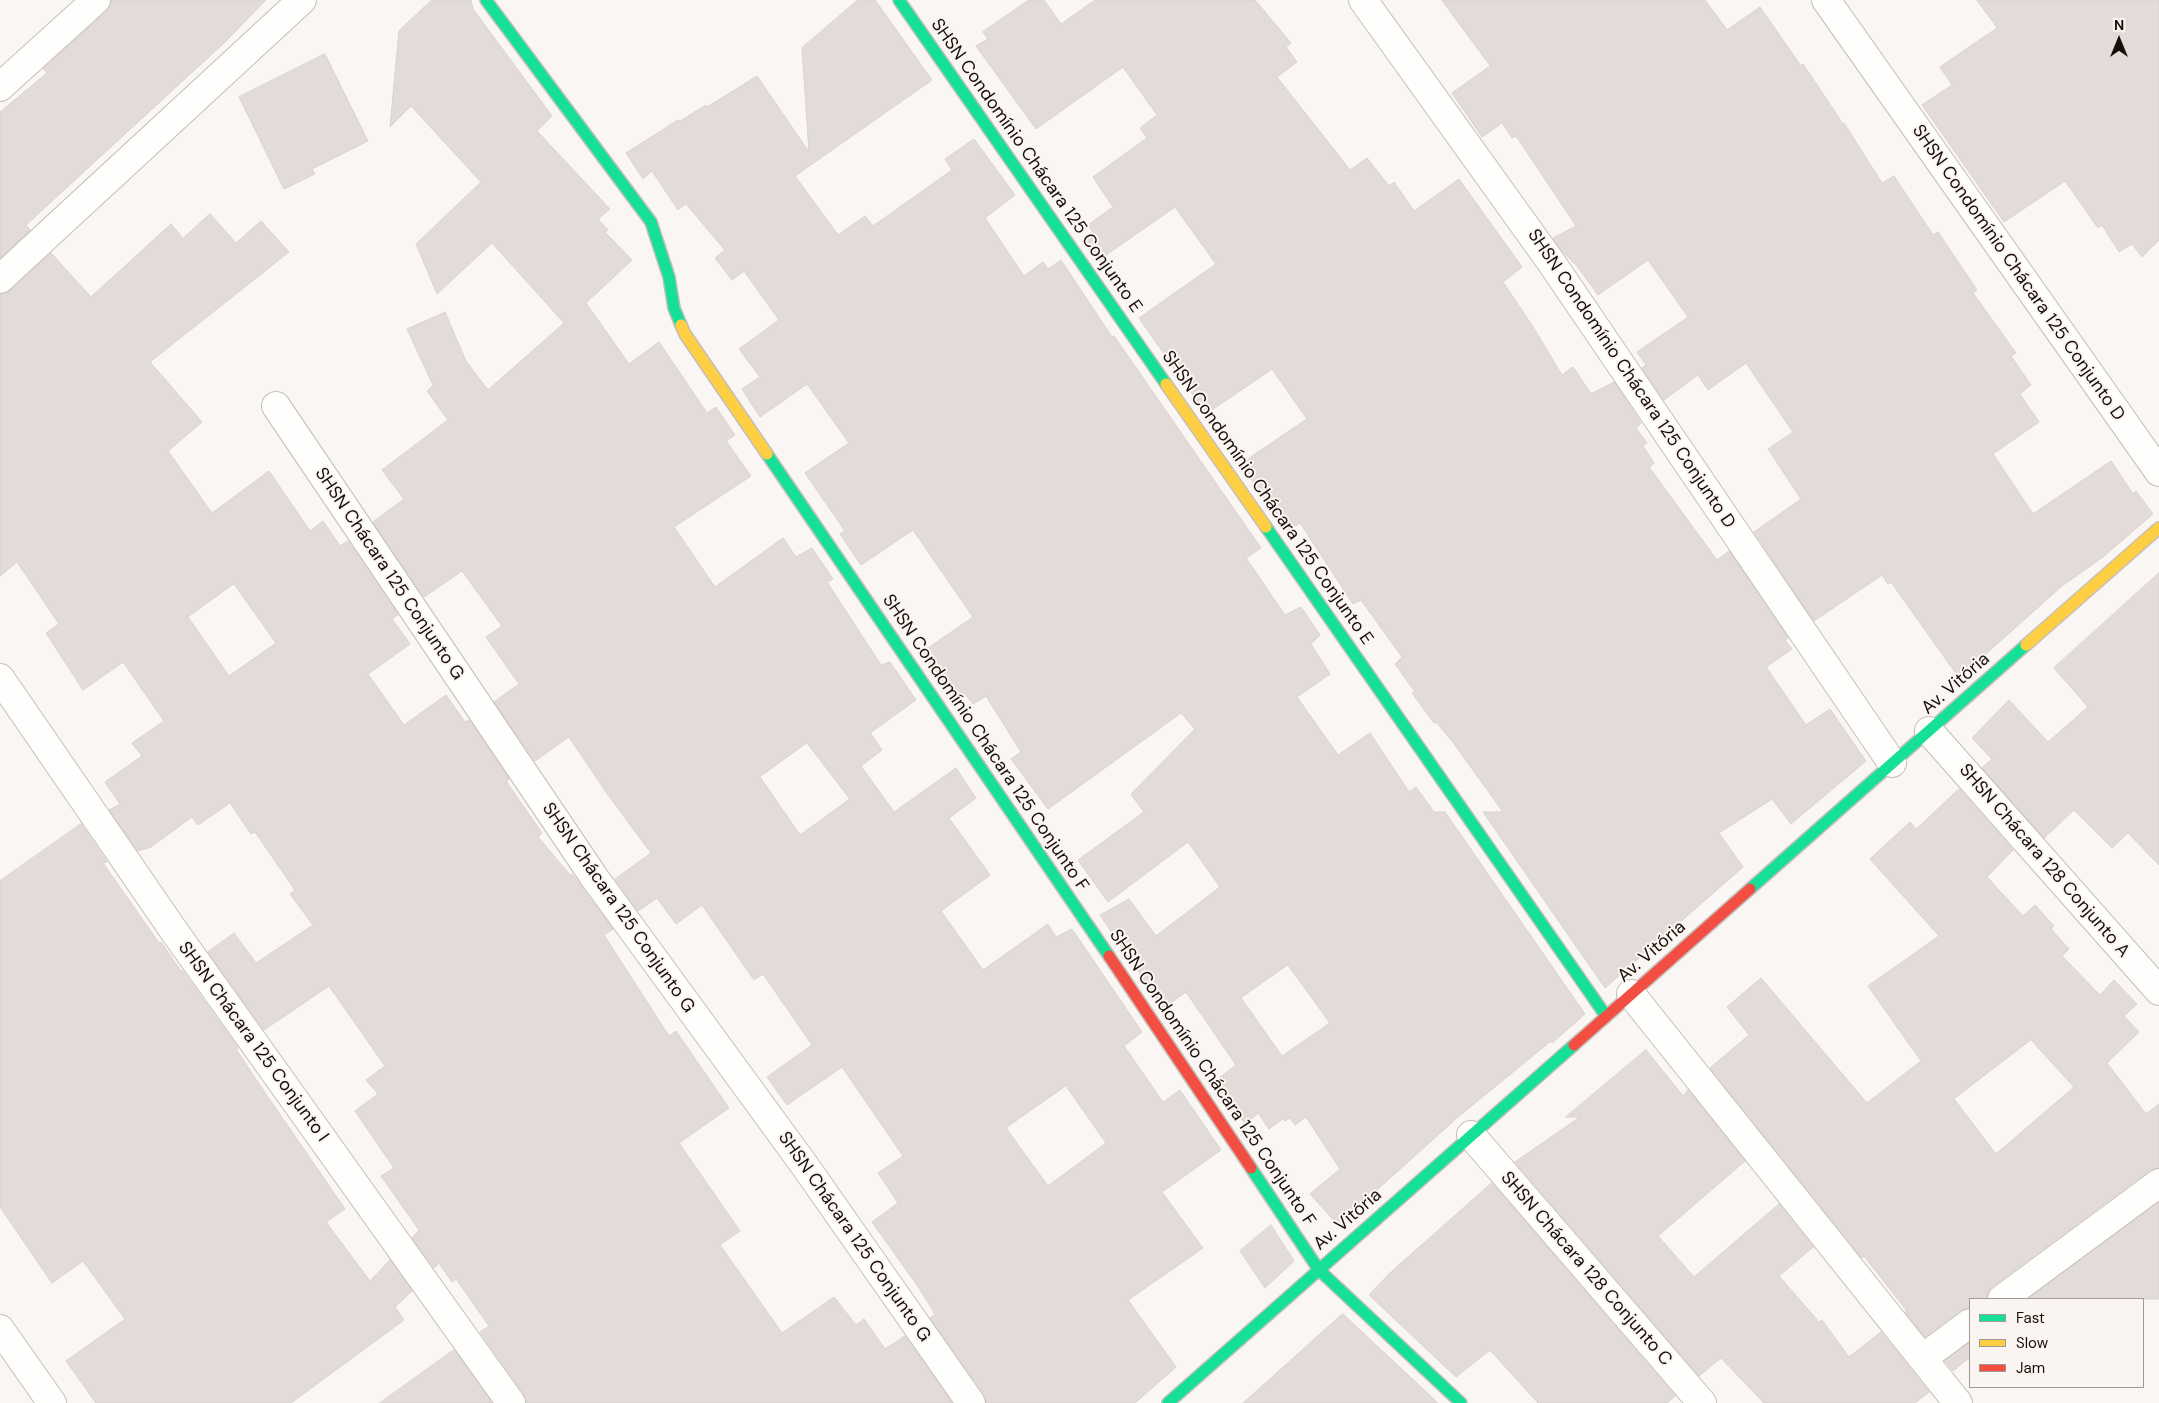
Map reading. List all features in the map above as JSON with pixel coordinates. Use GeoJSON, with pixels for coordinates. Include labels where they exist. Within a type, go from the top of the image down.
{"type":"FeatureCollection","features":[{"type":"Feature","properties":{"kind":"street"},"geometry":{"type":"LineString","coordinates":[[0,87],[96,0]]}},
{"type":"Feature","properties":{"kind":"street"},"geometry":{"type":"LineString","coordinates":[[0,279],[302,0]]}},
{"type":"Feature","properties":{"kind":"street","name":"SHSN Condomínio Chácara 125 Conjunto F"},"geometry":{"type":"LineString","coordinates":[[486,0],[651,222],[669,277],[674,308],[685,334],[1191,1076],[1319,1270],[1461,1403]]}},
{"type":"Feature","properties":{"kind":"street","name":"SHSN Condomínio Chácara 125 Conjunto E"},"geometry":{"type":"LineString","coordinates":[[900,0],[1606,1016]]}},
{"type":"Feature","properties":{"kind":"street","name":"SHSN Condomínio Chácara 125 Conjunto D"},"geometry":{"type":"LineString","coordinates":[[1363,0],[1551,262],[1892,763]]}},
{"type":"Feature","properties":{"kind":"street","name":"SHSN Condomínio Chácara 125 Conjunto D"},"geometry":{"type":"LineString","coordinates":[[1826,0],[2159,472]]}},
{"type":"Feature","properties":{"kind":"street","name":"SHSN Chácara 125 Conjunto G"},"geometry":{"type":"LineString","coordinates":[[276,406],[594,878],[805,1166],[971,1403]]}},
{"type":"Feature","properties":{"kind":"street","name":"Av. Vitória"},"geometry":{"type":"LineString","coordinates":[[1168,1403],[2159,528]]}},
{"type":"Feature","properties":{"kind":"street","name":"SHSN Chácara 125 Conjunto I"},"geometry":{"type":"LineString","coordinates":[[0,678],[174,931],[511,1403]]}},
{"type":"Feature","properties":{"kind":"street","name":"SHSN Chácara 128 Conjunto A"},"geometry":{"type":"LineString","coordinates":[[1929,731],[2159,991]]}},
{"type":"Feature","properties":{"kind":"street"},"geometry":{"type":"LineString","coordinates":[[1631,994],[1958,1403]]}},
{"type":"Feature","properties":{"kind":"street","name":"SHSN Chácara 128 Conjunto C"},"geometry":{"type":"LineString","coordinates":[[1471,1135],[1702,1403]]}},
{"type":"Feature","properties":{"kind":"street"},"geometry":{"type":"LineString","coordinates":[[2003,1298],[2159,1183]]}},
{"type":"Feature","properties":{"kind":"street"},"geometry":{"type":"LineString","coordinates":[[1923,1358],[1969,1324]]}},
{"type":"Feature","properties":{"kind":"street"},"geometry":{"type":"LineString","coordinates":[[0,1329],[52,1403]]}},
{"type":"Feature","properties":{"kind":"building"},"geometry":{"type":"Polygon","coordinates":[[[111,0],[266,0],[224,43],[26,225],[30,230],[0,258],[0,112],[47,73],[43,69],[106,12],[111,0]]]}},
{"type":"Feature","properties":{"kind":"building"},"geometry":{"type":"Polygon","coordinates":[[[432,0],[471,0],[473,9],[552,116],[537,131],[610,209],[598,219],[608,230],[605,232],[632,260],[586,303],[629,364],[659,342],[707,413],[716,407],[735,435],[726,441],[751,476],[674,527],[715,587],[783,538],[796,557],[812,548],[833,579],[827,582],[881,665],[890,662],[916,700],[870,733],[882,750],[861,766],[894,812],[956,768],[976,798],[949,818],[990,875],[941,911],[983,970],[1048,924],[1056,937],[1072,929],[1142,1032],[1124,1046],[1163,1102],[1180,1090],[1221,1150],[1162,1192],[1203,1248],[1128,1300],[1176,1367],[1135,1403],[986,1403],[984,1394],[930,1318],[935,1314],[919,1288],[872,1222],[898,1203],[878,1173],[903,1156],[842,1067],[787,1105],[767,1077],[812,1045],[763,974],[754,980],[702,905],[676,924],[657,898],[638,911],[615,879],[651,853],[608,795],[569,737],[535,761],[494,702],[519,684],[486,637],[502,626],[462,571],[424,597],[373,522],[404,499],[382,470],[448,420],[427,391],[433,385],[407,329],[445,312],[466,361],[488,390],[564,323],[492,243],[437,294],[416,244],[481,182],[411,106],[390,127],[399,31],[432,0]],[[807,743],[760,777],[800,835],[850,799],[807,743]],[[1066,1086],[1006,1128],[1048,1186],[1106,1143],[1066,1086]]]}},
{"type":"Feature","properties":{"kind":"building"},"geometry":{"type":"Polygon","coordinates":[[[858,0],[875,0],[932,80],[795,176],[838,235],[865,216],[873,226],[952,170],[945,159],[974,139],[1015,195],[985,218],[1024,276],[1043,262],[1048,269],[1061,260],[1112,337],[1114,336],[1261,548],[1246,558],[1285,615],[1301,607],[1320,635],[1311,644],[1330,674],[1297,697],[1338,755],[1370,733],[1409,792],[1416,787],[1434,812],[1445,812],[1585,1014],[1552,1043],[1551,1041],[1458,1117],[1338,1225],[1310,1194],[1340,1169],[1306,1117],[1295,1125],[1290,1118],[1285,1121],[1283,1119],[1269,1129],[1258,1113],[1246,1124],[1229,1106],[1214,1082],[1236,1065],[1186,992],[1163,1008],[1100,915],[1129,899],[1156,936],[1220,887],[1188,842],[1108,902],[1078,860],[1144,812],[1131,794],[1195,729],[1181,713],[1048,809],[1011,759],[1021,752],[986,696],[973,704],[966,695],[962,698],[947,677],[941,682],[920,651],[928,648],[973,617],[913,530],[861,565],[840,534],[845,531],[805,473],[849,443],[807,384],[760,417],[742,389],[760,377],[739,349],[779,320],[744,271],[732,280],[715,258],[725,250],[686,204],[678,210],[652,171],[643,179],[626,153],[678,120],[680,121],[706,105],[707,107],[757,76],[809,152],[802,48],[858,0]],[[1288,965],[1241,998],[1282,1056],[1330,1023],[1288,965]]]}},
{"type":"Feature","properties":{"kind":"building"},"geometry":{"type":"Polygon","coordinates":[[[1029,0],[1044,0],[1061,24],[1095,0],[1255,0],[1291,43],[1286,47],[1297,62],[1277,77],[1350,170],[1367,158],[1389,186],[1394,182],[1414,211],[1459,179],[1522,267],[1503,282],[1562,375],[1573,367],[1591,394],[1614,382],[1641,423],[1636,428],[1647,443],[1643,446],[1654,463],[1649,467],[1717,560],[1729,551],[1788,638],[1785,640],[1792,649],[1766,667],[1806,725],[1830,709],[1866,761],[1791,824],[1772,799],[1719,833],[1743,867],[1605,988],[1483,812],[1503,812],[1452,741],[1436,722],[1434,723],[1412,693],[1415,692],[1395,664],[1402,657],[1361,600],[1353,604],[1300,523],[1287,531],[1242,466],[1252,456],[1307,419],[1272,369],[1206,414],[1139,318],[1216,264],[1175,207],[1109,253],[1100,262],[1085,241],[1094,234],[1088,225],[1113,207],[1093,177],[1147,138],[1140,128],[1157,115],[1123,67],[1036,129],[976,46],[988,39],[983,32],[1029,0]]]}},
{"type":"Feature","properties":{"kind":"building"},"geometry":{"type":"Polygon","coordinates":[[[1442,0],[1705,0],[1727,30],[1760,7],[1844,123],[1882,183],[1894,176],[1933,235],[1938,232],[1977,290],[1973,293],[2016,353],[2011,356],[2031,385],[2020,394],[2039,422],[1993,454],[2033,514],[2111,461],[2133,494],[2136,491],[2153,514],[2103,557],[2062,586],[1959,678],[1891,582],[1888,584],[1882,575],[1814,621],[1754,532],[1801,499],[1768,449],[1793,432],[1746,363],[1708,390],[1698,375],[1664,400],[1642,368],[1646,365],[1637,352],[1688,317],[1648,260],[1598,295],[1577,266],[1562,251],[1553,238],[1576,226],[1516,136],[1512,138],[1502,123],[1482,137],[1452,93],[1490,66],[1442,0]]]}},
{"type":"Feature","properties":{"kind":"building"},"geometry":{"type":"Polygon","coordinates":[[[1977,0],[2159,0],[2159,240],[2142,257],[2132,244],[2119,252],[2102,225],[2098,228],[2065,181],[2004,222],[1922,105],[1952,85],[1940,67],[1997,28],[1977,0]]]}},
{"type":"Feature","properties":{"kind":"building"},"geometry":{"type":"Polygon","coordinates":[[[325,54],[368,141],[312,169],[315,174],[284,189],[239,97],[325,54]]]}},
{"type":"Feature","properties":{"kind":"building"},"geometry":{"type":"Polygon","coordinates":[[[210,214],[236,243],[261,221],[289,252],[150,362],[202,422],[168,451],[212,513],[269,471],[310,531],[323,521],[340,546],[348,541],[398,615],[392,619],[410,644],[368,674],[404,725],[446,695],[465,722],[469,720],[509,779],[507,781],[508,784],[542,833],[538,837],[571,876],[572,874],[613,929],[604,935],[669,1036],[676,1031],[729,1108],[679,1143],[740,1231],[720,1245],[782,1333],[834,1297],[856,1325],[864,1319],[885,1349],[905,1336],[952,1403],[526,1403],[524,1394],[480,1332],[489,1326],[456,1279],[452,1282],[439,1263],[434,1268],[412,1238],[419,1230],[381,1176],[394,1168],[355,1111],[378,1094],[366,1080],[385,1066],[329,986],[264,1030],[208,952],[234,933],[256,963],[313,925],[290,894],[295,890],[255,832],[251,834],[230,803],[198,825],[192,817],[151,847],[138,851],[109,810],[120,804],[105,782],[142,756],[132,743],[164,721],[123,662],[83,690],[46,633],[59,624],[17,562],[0,576],[0,294],[11,290],[51,253],[91,297],[171,224],[183,238],[210,214]],[[234,584],[188,617],[229,676],[276,643],[234,584]]]}},
{"type":"Feature","properties":{"kind":"building"},"geometry":{"type":"Polygon","coordinates":[[[2159,573],[2159,865],[2128,833],[2112,848],[2074,810],[2044,838],[1982,768],[1992,759],[1972,738],[2009,700],[2048,742],[2088,707],[2054,668],[2159,573]]]}},
{"type":"Feature","properties":{"kind":"building"},"geometry":{"type":"Polygon","coordinates":[[[1959,789],[2013,850],[1987,877],[2023,916],[2035,905],[2054,926],[2051,929],[2069,949],[2062,956],[2100,995],[2114,980],[2137,1004],[2124,1016],[2139,1032],[2107,1063],[2146,1114],[2159,1104],[2159,1168],[2150,1170],[1993,1286],[1988,1292],[1987,1298],[1969,1298],[1969,1308],[1961,1310],[1925,1337],[1864,1256],[1862,1258],[1710,1068],[1749,1035],[1727,1007],[1761,978],[1867,1103],[1921,1061],[1868,986],[1939,936],[1870,859],[1910,822],[1916,829],[1959,789]],[[2031,1040],[1954,1099],[1996,1154],[2074,1087],[2031,1040]]]}},
{"type":"Feature","properties":{"kind":"building"},"geometry":{"type":"Polygon","coordinates":[[[81,824],[107,862],[103,863],[159,943],[161,942],[238,1048],[236,1049],[255,1078],[345,1209],[326,1222],[370,1281],[390,1260],[412,1291],[395,1307],[404,1320],[291,1403],[96,1403],[66,1361],[125,1319],[83,1261],[52,1283],[0,1207],[0,881],[81,824]]]}},
{"type":"Feature","properties":{"kind":"building"},"geometry":{"type":"Polygon","coordinates":[[[1646,1050],[1683,1096],[1688,1090],[1745,1161],[1658,1236],[1694,1277],[1779,1204],[1813,1247],[1779,1276],[1819,1322],[1822,1320],[1849,1357],[1881,1332],[1929,1392],[1915,1403],[1764,1403],[1721,1358],[1699,1376],[1515,1162],[1580,1117],[1566,1117],[1646,1050]]]}},
{"type":"Feature","properties":{"kind":"building"},"geometry":{"type":"Polygon","coordinates":[[[1492,1183],[1675,1396],[1667,1403],[1538,1403],[1490,1350],[1456,1377],[1369,1295],[1391,1272],[1492,1183]]]}},
{"type":"Feature","properties":{"kind":"building"},"geometry":{"type":"Polygon","coordinates":[[[2159,1202],[2159,1299],[2029,1298],[2159,1202]]]}},
{"type":"Feature","properties":{"kind":"building"},"geometry":{"type":"Polygon","coordinates":[[[1271,1225],[1294,1261],[1265,1288],[1240,1251],[1271,1225]]]}},
{"type":"Feature","properties":{"kind":"building"},"geometry":{"type":"Polygon","coordinates":[[[1343,1314],[1438,1403],[1243,1403],[1330,1325],[1343,1314]]]}},
{"type":"Feature","properties":{"kind":"building"},"geometry":{"type":"Polygon","coordinates":[[[1969,1343],[1969,1358],[1953,1371],[1945,1361],[1969,1343]]]}},
{"type":"Feature","properties":{"kind":"building"},"geometry":{"type":"Polygon","coordinates":[[[454,1350],[492,1403],[380,1403],[454,1350]]]}},
{"type":"Feature","properties":{"kind":"traffic: fast"},"geometry":{"type":"LineString","coordinates":[[486,0],[651,222],[669,277],[674,308],[681,325]]}},
{"type":"Feature","properties":{"kind":"traffic: fast"},"geometry":{"type":"LineString","coordinates":[[899,0],[1166,384]]}},
{"type":"Feature","properties":{"kind":"traffic: fast"},"geometry":{"type":"LineString","coordinates":[[767,454],[1109,956]]}},
{"type":"Feature","properties":{"kind":"traffic: fast"},"geometry":{"type":"LineString","coordinates":[[1266,527],[1606,1016]]}},
{"type":"Feature","properties":{"kind":"traffic: fast"},"geometry":{"type":"LineString","coordinates":[[1750,889],[2026,645]]}},
{"type":"Feature","properties":{"kind":"traffic: fast"},"geometry":{"type":"LineString","coordinates":[[1168,1403],[1574,1045]]}},
{"type":"Feature","properties":{"kind":"traffic: fast"},"geometry":{"type":"LineString","coordinates":[[1251,1168],[1319,1270],[1461,1403]]}},
{"type":"Feature","properties":{"kind":"traffic: slow"},"geometry":{"type":"LineString","coordinates":[[681,325],[685,334],[767,454]]}},
{"type":"Feature","properties":{"kind":"traffic: slow"},"geometry":{"type":"LineString","coordinates":[[1166,384],[1266,527]]}},
{"type":"Feature","properties":{"kind":"traffic: slow"},"geometry":{"type":"LineString","coordinates":[[2026,645],[2159,528]]}},
{"type":"Feature","properties":{"kind":"traffic: jam"},"geometry":{"type":"LineString","coordinates":[[1574,1045],[1750,889]]}},
{"type":"Feature","properties":{"kind":"traffic: jam"},"geometry":{"type":"LineString","coordinates":[[1109,956],[1251,1168]]}}]}
